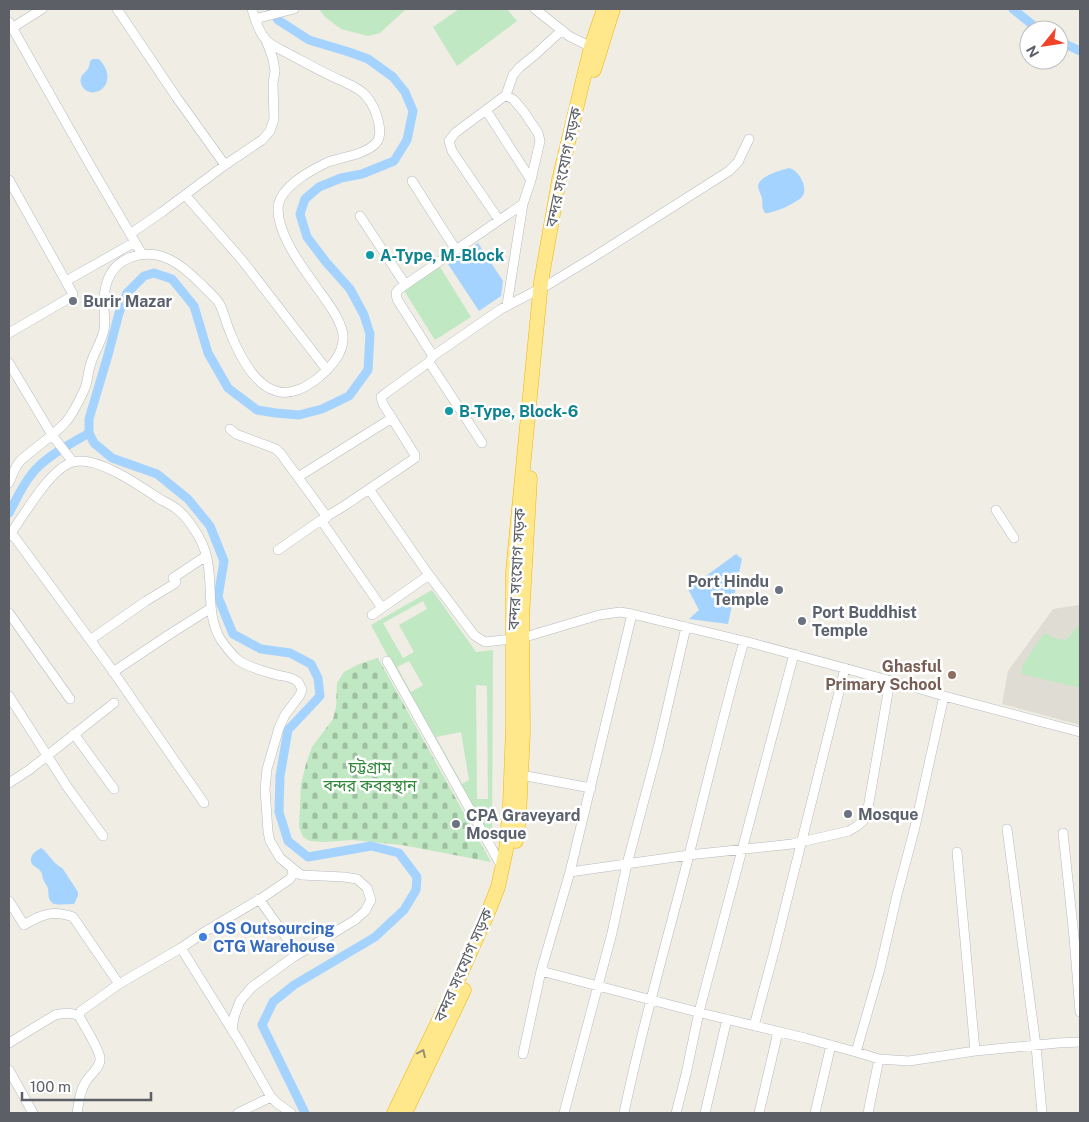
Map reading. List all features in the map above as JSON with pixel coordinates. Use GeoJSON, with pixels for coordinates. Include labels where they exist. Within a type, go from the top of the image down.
{"type":"FeatureCollection","features":[{"type":"Feature","properties":{"kind":"highway","name":"বন্দর সংযোগ সড়ক"},"geometry":{"type":"LineString","coordinates":[[394,1113],[465,965],[498,886],[506,850],[510,805],[517,638],[545,286],[544,257],[559,180],[590,47],[604,9]]}},
{"type":"Feature","properties":{"kind":"highway","name":"বন্দর সংযোগ সড়ক"},"geometry":{"type":"LineString","coordinates":[[545,286],[575,143],[613,9]]}},
{"type":"Feature","properties":{"kind":"highway","name":"বন্দর সংযোগ সড়ক"},"geometry":{"type":"LineString","coordinates":[[405,1113],[471,975],[497,913],[512,865],[519,816],[523,705],[517,638]]}},
{"type":"Feature","properties":{"kind":"street"},"geometry":{"type":"LineString","coordinates":[[42,9],[10,25],[142,254]]}},
{"type":"Feature","properties":{"kind":"street"},"geometry":{"type":"LineString","coordinates":[[116,9],[225,165]]}},
{"type":"Feature","properties":{"kind":"street"},"geometry":{"type":"LineString","coordinates":[[66,281],[132,238],[185,195],[262,140],[270,132],[274,119],[275,71],[273,59],[261,32],[258,18],[252,9]]}},
{"type":"Feature","properties":{"kind":"street"},"geometry":{"type":"LineString","coordinates":[[258,18],[294,9]]}},
{"type":"Feature","properties":{"kind":"street"},"geometry":{"type":"LineString","coordinates":[[535,9],[569,36],[590,47]]}},
{"type":"Feature","properties":{"kind":"street"},"geometry":{"type":"LineString","coordinates":[[499,220],[452,151],[449,141],[455,133],[506,96],[513,75],[520,66],[562,30]]}},
{"type":"Feature","properties":{"kind":"street"},"geometry":{"type":"LineString","coordinates":[[9,483],[15,466],[53,437],[65,423],[86,387],[90,365],[104,331],[104,298],[110,275],[115,267],[127,259],[142,254],[155,254],[169,258],[182,267],[219,304],[247,366],[257,380],[268,389],[280,393],[296,390],[310,384],[327,370],[339,354],[344,339],[339,322],[284,234],[278,212],[278,202],[284,192],[307,175],[330,162],[367,149],[376,143],[380,134],[378,122],[373,107],[365,94],[353,86],[306,64],[266,40]]}},
{"type":"Feature","properties":{"kind":"street"},"geometry":{"type":"LineString","coordinates":[[506,96],[514,100],[519,106],[538,133],[540,141],[524,204],[508,305]]}},
{"type":"Feature","properties":{"kind":"street"},"geometry":{"type":"LineString","coordinates":[[486,110],[531,180]]}},
{"type":"Feature","properties":{"kind":"street"},"geometry":{"type":"LineString","coordinates":[[278,550],[415,458],[415,455],[383,404],[381,397],[386,392],[508,305],[545,286],[613,245],[729,171],[738,162],[749,139]]}},
{"type":"Feature","properties":{"kind":"street"},"geometry":{"type":"LineString","coordinates":[[412,181],[456,250]]}},
{"type":"Feature","properties":{"kind":"street"},"geometry":{"type":"LineString","coordinates":[[9,182],[73,294],[71,297],[9,333]]}},
{"type":"Feature","properties":{"kind":"street"},"geometry":{"type":"LineString","coordinates":[[185,195],[242,260],[327,370]]}},
{"type":"Feature","properties":{"kind":"street"},"geometry":{"type":"LineString","coordinates":[[482,443],[431,359],[397,299],[396,293],[405,284],[524,204]]}},
{"type":"Feature","properties":{"kind":"street"},"geometry":{"type":"LineString","coordinates":[[360,216],[405,284]]}},
{"type":"Feature","properties":{"kind":"street"},"geometry":{"type":"LineString","coordinates":[[9,363],[53,437],[71,459],[98,464],[113,470],[178,510],[187,520],[204,549],[209,574],[214,625],[228,651],[250,666],[298,682],[302,689],[278,728],[269,763],[266,789],[270,842],[280,858],[302,875],[357,879],[367,888],[371,900],[365,911],[355,920],[298,954],[252,987],[240,1001],[234,1017],[232,1030]]}},
{"type":"Feature","properties":{"kind":"street"},"geometry":{"type":"LineString","coordinates":[[298,477],[392,418]]}},
{"type":"Feature","properties":{"kind":"street"},"geometry":{"type":"LineString","coordinates":[[230,429],[236,434],[276,449],[281,454],[298,477],[382,608]]}},
{"type":"Feature","properties":{"kind":"street"},"geometry":{"type":"LineString","coordinates":[[71,459],[36,496],[9,533],[16,539],[90,640],[204,803]]}},
{"type":"Feature","properties":{"kind":"street"},"geometry":{"type":"LineString","coordinates":[[369,489],[474,635],[485,642],[517,638],[599,615],[620,612],[794,654],[1080,732]]}},
{"type":"Feature","properties":{"kind":"street"},"geometry":{"type":"LineString","coordinates":[[996,510],[1014,538]]}},
{"type":"Feature","properties":{"kind":"street"},"geometry":{"type":"LineString","coordinates":[[90,640],[174,584],[176,582],[173,578],[206,556]]}},
{"type":"Feature","properties":{"kind":"street"},"geometry":{"type":"LineString","coordinates":[[372,615],[429,574]]}},
{"type":"Feature","properties":{"kind":"street"},"geometry":{"type":"LineString","coordinates":[[113,672],[211,608]]}},
{"type":"Feature","properties":{"kind":"street"},"geometry":{"type":"LineString","coordinates":[[9,613],[70,699]]}},
{"type":"Feature","properties":{"kind":"street"},"geometry":{"type":"LineString","coordinates":[[523,1054],[541,971],[570,872],[632,614]]}},
{"type":"Feature","properties":{"kind":"street"},"geometry":{"type":"LineString","coordinates":[[564,1113],[612,933],[627,864],[658,748],[686,627]]}},
{"type":"Feature","properties":{"kind":"street"},"geometry":{"type":"LineString","coordinates":[[624,1113],[639,1043],[744,641]]}},
{"type":"Feature","properties":{"kind":"street"},"geometry":{"type":"LineString","coordinates":[[676,1113],[699,1012],[794,654]]}},
{"type":"Feature","properties":{"kind":"street"},"geometry":{"type":"LineString","coordinates":[[387,661],[502,867]]}},
{"type":"Feature","properties":{"kind":"street"},"geometry":{"type":"LineString","coordinates":[[754,1026],[845,668]]}},
{"type":"Feature","properties":{"kind":"street"},"geometry":{"type":"LineString","coordinates":[[570,872],[689,854],[780,846],[849,831],[858,826],[867,814],[890,681]]}},
{"type":"Feature","properties":{"kind":"street"},"geometry":{"type":"LineString","coordinates":[[9,696],[68,788],[103,836]]}},
{"type":"Feature","properties":{"kind":"street"},"geometry":{"type":"LineString","coordinates":[[856,1052],[880,969],[915,827],[944,696]]}},
{"type":"Feature","properties":{"kind":"street"},"geometry":{"type":"LineString","coordinates":[[9,784],[114,703]]}},
{"type":"Feature","properties":{"kind":"street"},"geometry":{"type":"LineString","coordinates":[[74,734],[114,789]]}},
{"type":"Feature","properties":{"kind":"street"},"geometry":{"type":"LineString","coordinates":[[521,775],[591,788]]}},
{"type":"Feature","properties":{"kind":"street"},"geometry":{"type":"LineString","coordinates":[[1007,829],[1036,1046],[1042,1113]]}},
{"type":"Feature","properties":{"kind":"street"},"geometry":{"type":"LineString","coordinates":[[1063,834],[1080,1012]]}},
{"type":"Feature","properties":{"kind":"street"},"geometry":{"type":"LineString","coordinates":[[957,852],[975,1051]]}},
{"type":"Feature","properties":{"kind":"street"},"geometry":{"type":"LineString","coordinates":[[79,1016],[81,1011],[119,984],[181,948],[290,879],[293,874],[292,869]]}},
{"type":"Feature","properties":{"kind":"street"},"geometry":{"type":"LineString","coordinates":[[259,899],[298,954]]}},
{"type":"Feature","properties":{"kind":"street"},"geometry":{"type":"LineString","coordinates":[[9,901],[24,925],[46,914],[56,913],[73,917],[119,984]]}},
{"type":"Feature","properties":{"kind":"street"},"geometry":{"type":"LineString","coordinates":[[181,948],[271,1097],[291,1113]]}},
{"type":"Feature","properties":{"kind":"street"},"geometry":{"type":"LineString","coordinates":[[541,971],[832,1045],[879,1059],[909,1061],[975,1051],[1080,1042]]}},
{"type":"Feature","properties":{"kind":"street"},"geometry":{"type":"LineString","coordinates":[[9,1043],[55,1015],[73,1013],[79,1016],[101,1058],[99,1066],[86,1082],[81,1092],[76,1113]]}},
{"type":"Feature","properties":{"kind":"street"},"geometry":{"type":"LineString","coordinates":[[705,1113],[727,1019]]}},
{"type":"Feature","properties":{"kind":"street"},"geometry":{"type":"LineString","coordinates":[[759,1113],[778,1032]]}},
{"type":"Feature","properties":{"kind":"street"},"geometry":{"type":"LineString","coordinates":[[814,1113],[832,1045]]}},
{"type":"Feature","properties":{"kind":"street"},"geometry":{"type":"LineString","coordinates":[[868,1113],[879,1059]]}},
{"type":"Feature","properties":{"kind":"street"},"geometry":{"type":"LineString","coordinates":[[9,1070],[32,1113]]}},
{"type":"Feature","properties":{"kind":"street"},"geometry":{"type":"LineString","coordinates":[[238,1113],[271,1097]]}},
{"type":"Feature","properties":{"kind":"shaded area"},"geometry":{"type":"Polygon","coordinates":[[[1080,605],[1080,725],[1002,704],[1008,671],[1053,609],[1080,605]]]}},
{"type":"Feature","properties":{"kind":"green space"},"geometry":{"type":"Polygon","coordinates":[[[319,9],[406,9],[380,33],[368,36],[341,29],[325,17],[319,9]]]}},
{"type":"Feature","properties":{"kind":"green space"},"geometry":{"type":"Polygon","coordinates":[[[459,9],[507,9],[517,21],[457,66],[433,27],[459,9]]]}},
{"type":"Feature","properties":{"kind":"green space"},"geometry":{"type":"Polygon","coordinates":[[[440,267],[471,317],[435,340],[403,289],[440,267]]]}},
{"type":"Feature","properties":{"kind":"green space"},"geometry":{"type":"Polygon","coordinates":[[[432,590],[476,652],[493,650],[491,839],[393,666],[371,625],[432,590]],[[423,601],[383,623],[403,658],[414,652],[399,625],[427,609],[423,601]],[[409,661],[397,667],[411,692],[423,685],[409,661]],[[476,685],[477,799],[488,799],[487,686],[476,685]],[[461,732],[436,737],[462,784],[469,780],[461,732]]]}},
{"type":"Feature","properties":{"kind":"green space"},"geometry":{"type":"Polygon","coordinates":[[[1080,624],[1080,688],[1021,674],[1023,664],[1044,633],[1054,638],[1066,640],[1080,624]]]}},
{"type":"Feature","properties":{"kind":"green space","name":"চট্টগ্রাম বন্দর কবরস্থান"},"geometry":{"type":"Polygon","coordinates":[[[378,658],[491,862],[402,845],[352,840],[310,841],[303,837],[299,827],[301,784],[312,747],[333,719],[336,707],[337,683],[344,672],[359,664],[378,658]]]}},
{"type":"Feature","properties":{"kind":"water"},"geometry":{"type":"Polygon","coordinates":[[[99,59],[105,68],[107,76],[106,83],[98,92],[87,91],[82,86],[81,80],[82,75],[88,69],[90,61],[99,59]]]}},
{"type":"Feature","properties":{"kind":"water"},"geometry":{"type":"Polygon","coordinates":[[[789,168],[796,172],[804,184],[802,197],[784,208],[765,213],[758,188],[759,182],[771,174],[789,168]]]}},
{"type":"Feature","properties":{"kind":"water"},"geometry":{"type":"Polygon","coordinates":[[[478,243],[503,281],[501,296],[479,311],[448,264],[478,243]]]}},
{"type":"Feature","properties":{"kind":"water"},"geometry":{"type":"Polygon","coordinates":[[[736,554],[742,559],[728,624],[689,619],[699,610],[688,589],[736,554]]]}},
{"type":"Feature","properties":{"kind":"water"},"geometry":{"type":"Polygon","coordinates":[[[41,848],[63,869],[78,892],[74,904],[54,904],[50,900],[42,873],[31,861],[33,854],[41,848]]]}},
{"type":"Feature","properties":{"kind":"waterway"},"geometry":{"type":"LineString","coordinates":[[271,9],[278,20],[309,40],[368,59],[393,77],[405,92],[413,111],[407,140],[394,161],[362,174],[341,178],[319,187],[305,199],[300,214],[307,237],[350,289],[364,315],[370,334],[368,370],[349,396],[322,409],[299,415],[257,410],[228,388],[208,353],[194,306],[172,279],[154,273],[144,276],[127,293],[119,313],[89,419],[89,433],[94,443],[112,458],[157,474],[188,499],[210,526],[224,561],[218,597],[233,634],[261,649],[290,653],[311,664],[318,678],[320,696],[288,730],[280,776],[279,812],[288,841],[308,857],[371,846],[399,853],[417,877],[416,890],[404,910],[375,937],[294,985],[273,1002],[262,1025],[305,1113]]}},
{"type":"Feature","properties":{"kind":"waterway"},"geometry":{"type":"LineString","coordinates":[[1013,9],[1027,20]]}},
{"type":"Feature","properties":{"kind":"waterway"},"geometry":{"type":"LineString","coordinates":[[1069,46],[1080,51]]}},
{"type":"Feature","properties":{"kind":"waterway"},"geometry":{"type":"LineString","coordinates":[[9,513],[36,468],[58,451],[89,433]]}},
{"type":"Feature","properties":{"kind":"place","name":"A-Type, M-Block"},"geometry":{"type":"Point","coordinates":[370,255]}},
{"type":"Feature","properties":{"kind":"place","name":"Burir Mazar"},"geometry":{"type":"Point","coordinates":[73,301]}},
{"type":"Feature","properties":{"kind":"place","name":"B-Type, Block-6"},"geometry":{"type":"Point","coordinates":[449,411]}},
{"type":"Feature","properties":{"kind":"place","name":"Port Hindu Temple"},"geometry":{"type":"Point","coordinates":[779,590]}},
{"type":"Feature","properties":{"kind":"place","name":"Port Buddhist Temple"},"geometry":{"type":"Point","coordinates":[802,621]}},
{"type":"Feature","properties":{"kind":"place","name":"Ghasful Primary School"},"geometry":{"type":"Point","coordinates":[952,675]}},
{"type":"Feature","properties":{"kind":"place","name":"Mosque"},"geometry":{"type":"Point","coordinates":[848,814]}},
{"type":"Feature","properties":{"kind":"place","name":"CPA Graveyard Mosque"},"geometry":{"type":"Point","coordinates":[456,824]}},
{"type":"Feature","properties":{"kind":"place","name":"OS Outsourcing CTG Warehouse"},"geometry":{"type":"Point","coordinates":[203,937]}}]}
